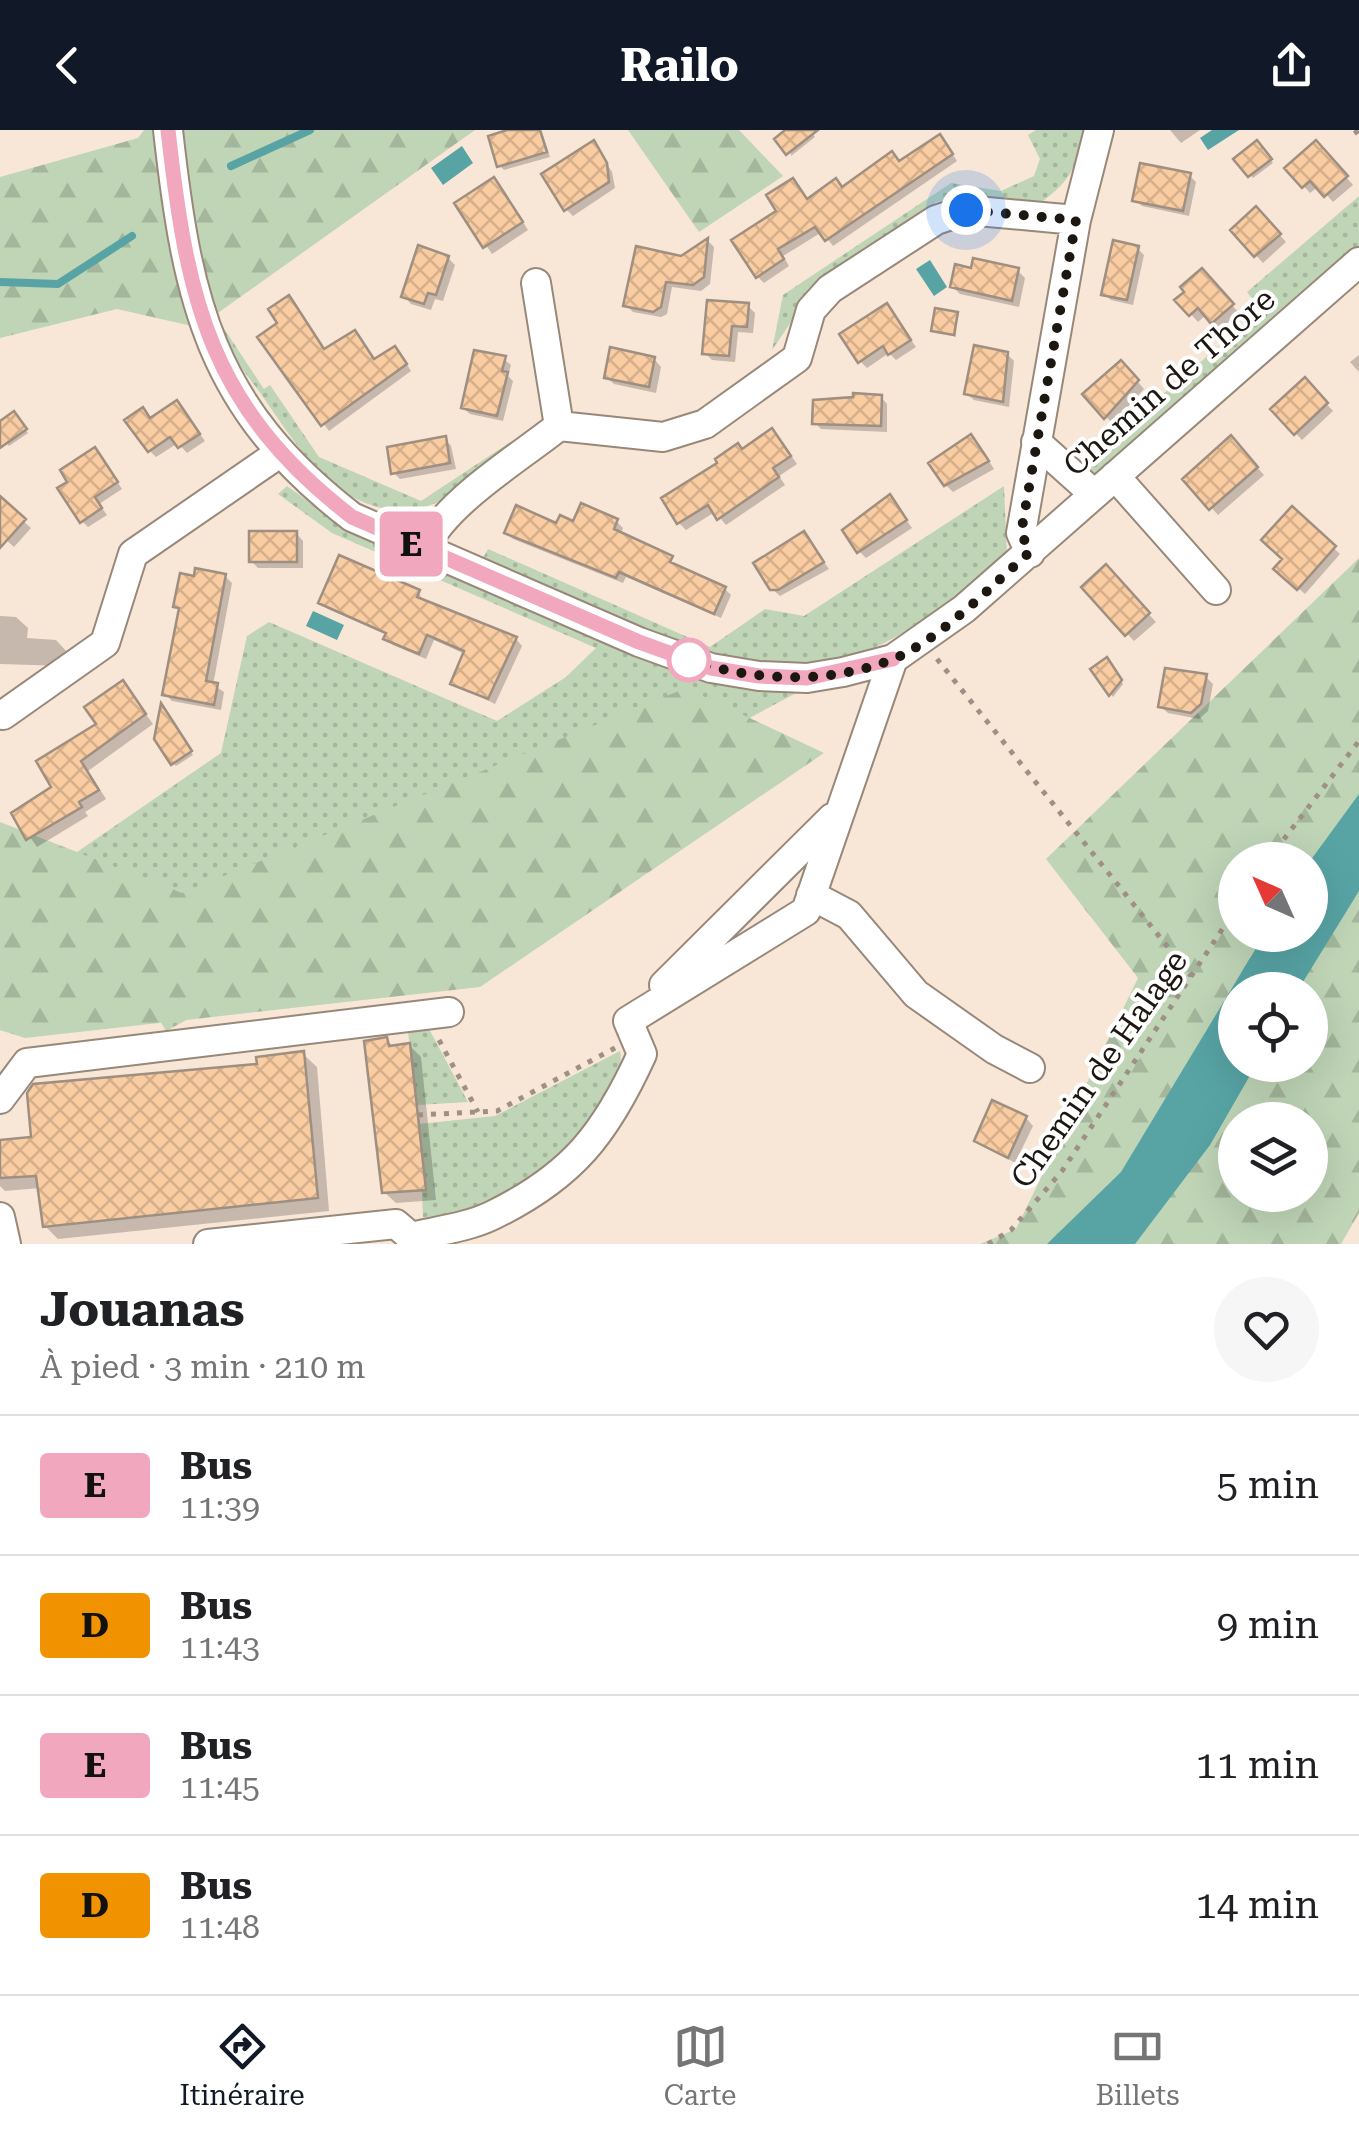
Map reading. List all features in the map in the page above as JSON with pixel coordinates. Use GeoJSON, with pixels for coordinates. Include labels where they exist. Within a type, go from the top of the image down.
{"type":"FeatureCollection","features":[{"type":"Feature","properties":{"kind":"street","name":"Chemin de Thore"},"geometry":{"type":"LineString","coordinates":[[168,130],[180,238],[196,308],[245,406],[317,490],[352,517],[639,642],[711,668],[759,676],[807,678],[893,659],[922,642],[1359,262]]}},
{"type":"Feature","properties":{"kind":"street"},"geometry":{"type":"LineString","coordinates":[[1030,552],[1021,533],[1076,220],[1099,130]]}},
{"type":"Feature","properties":{"kind":"street"},"geometry":{"type":"LineString","coordinates":[[424,549],[431,533],[464,502],[558,426],[663,438],[705,424],[797,358],[811,310],[830,290],[936,220],[966,210],[1076,220]]}},
{"type":"Feature","properties":{"kind":"street"},"geometry":{"type":"LineString","coordinates":[[536,283],[558,426]]}},
{"type":"Feature","properties":{"kind":"street"},"geometry":{"type":"LineString","coordinates":[[1036,442],[1105,485],[1216,590]]}},
{"type":"Feature","properties":{"kind":"street"},"geometry":{"type":"LineString","coordinates":[[2,715],[105,644],[132,554],[281,452]]}},
{"type":"Feature","properties":{"kind":"street"},"geometry":{"type":"LineString","coordinates":[[628,1021],[806,911],[893,659]]}},
{"type":"Feature","properties":{"kind":"street"},"geometry":{"type":"LineString","coordinates":[[628,1021],[839,811]]}},
{"type":"Feature","properties":{"kind":"street"},"geometry":{"type":"LineString","coordinates":[[811,895],[850,915],[916,994],[994,1049],[1030,1068]]}},
{"type":"Feature","properties":{"kind":"street"},"geometry":{"type":"LineString","coordinates":[[208,1244],[396,1224],[411,1237],[492,1217],[573,1165],[614,1115],[642,1054],[628,1021]]}},
{"type":"Feature","properties":{"kind":"street"},"geometry":{"type":"LineString","coordinates":[[0,1100],[27,1063],[443,1025]]}},
{"type":"Feature","properties":{"kind":"street"},"geometry":{"type":"LineString","coordinates":[[0,1218],[6,1244]]}},
{"type":"Feature","properties":{"kind":"path"},"geometry":{"type":"LineString","coordinates":[[1355,130],[1359,136]]}},
{"type":"Feature","properties":{"kind":"path"},"geometry":{"type":"LineString","coordinates":[[922,642],[1191,976]]}},
{"type":"Feature","properties":{"kind":"path"},"geometry":{"type":"LineString","coordinates":[[1282,842],[1359,741]]}},
{"type":"Feature","properties":{"kind":"path","name":"Chemin de Halage"},"geometry":{"type":"LineString","coordinates":[[988,1244],[1012,1230],[1062,1171],[1218,936]]}},
{"type":"Feature","properties":{"kind":"path"},"geometry":{"type":"LineString","coordinates":[[443,1025],[478,1112]]}},
{"type":"Feature","properties":{"kind":"path"},"geometry":{"type":"LineString","coordinates":[[418,1115],[497,1110],[616,1048]]}},
{"type":"Feature","properties":{"kind":"green space"},"geometry":{"type":"Polygon","coordinates":[[[144,130],[475,130],[215,315],[192,326],[117,309],[0,338],[0,177],[138,138],[144,130]]]}},
{"type":"Feature","properties":{"kind":"green space"},"geometry":{"type":"Polygon","coordinates":[[[628,130],[739,130],[783,176],[699,232],[628,130]]]}},
{"type":"Feature","properties":{"kind":"green space"},"geometry":{"type":"Polygon","coordinates":[[[1036,130],[1085,130],[1070,174],[1048,197],[1036,206],[976,195],[936,202],[821,278],[772,350],[783,295],[951,183],[1001,191],[1034,176],[1040,159],[1028,135],[1036,130]]]}},
{"type":"Feature","properties":{"kind":"green space"},"geometry":{"type":"Polygon","coordinates":[[[1359,196],[1359,247],[1096,476],[1084,462],[1261,310],[1247,292],[1359,196]]]}},
{"type":"Feature","properties":{"kind":"green space"},"geometry":{"type":"Polygon","coordinates":[[[215,315],[264,389],[270,385],[319,457],[421,501],[512,441],[516,448],[457,492],[432,505],[392,509],[367,504],[325,476],[290,436],[234,356],[215,315]]]}},
{"type":"Feature","properties":{"kind":"green space"},"geometry":{"type":"Polygon","coordinates":[[[287,486],[337,522],[689,668],[809,686],[166,1031],[64,861],[221,753],[247,636],[269,622],[497,721],[566,677],[596,648],[332,533],[278,494],[287,486]]]}},
{"type":"Feature","properties":{"kind":"green space"},"geometry":{"type":"Polygon","coordinates":[[[1004,486],[1007,556],[944,606],[898,636],[849,657],[823,663],[781,665],[737,660],[693,648],[604,615],[483,558],[488,549],[710,647],[765,609],[804,616],[1004,486]]]}},
{"type":"Feature","properties":{"kind":"green space"},"geometry":{"type":"Polygon","coordinates":[[[1359,558],[1359,1213],[1341,1244],[980,1244],[1016,1229],[1138,978],[1046,859],[1359,558]]]}},
{"type":"Feature","properties":{"kind":"green space"},"geometry":{"type":"Polygon","coordinates":[[[686,688],[824,753],[480,987],[25,1038],[0,1030],[0,822],[182,893],[686,688]]]}},
{"type":"Feature","properties":{"kind":"green space"},"geometry":{"type":"Polygon","coordinates":[[[427,1025],[468,1102],[417,1105],[408,1032],[427,1025]]]}},
{"type":"Feature","properties":{"kind":"green space"},"geometry":{"type":"Polygon","coordinates":[[[620,1051],[619,1075],[609,1101],[569,1150],[517,1190],[491,1204],[469,1213],[423,1217],[419,1124],[495,1116],[620,1051]]]}},
{"type":"Feature","properties":{"kind":"water"},"geometry":{"type":"Polygon","coordinates":[[[1212,130],[1239,130],[1208,150],[1200,138],[1212,130]]]}},
{"type":"Feature","properties":{"kind":"water"},"geometry":{"type":"Polygon","coordinates":[[[462,146],[473,163],[443,185],[431,168],[462,146]]]}},
{"type":"Feature","properties":{"kind":"water"},"geometry":{"type":"Polygon","coordinates":[[[930,260],[947,287],[934,296],[916,269],[930,260]]]}},
{"type":"Feature","properties":{"kind":"water"},"geometry":{"type":"Polygon","coordinates":[[[313,611],[344,625],[337,640],[306,626],[313,611]]]}},
{"type":"Feature","properties":{"kind":"water"},"geometry":{"type":"Polygon","coordinates":[[[1359,794],[1359,891],[1328,941],[1328,842],[1324,842],[1359,794]]]}},
{"type":"Feature","properties":{"kind":"water"},"geometry":{"type":"Polygon","coordinates":[[[1254,952],[1321,952],[1309,972],[1242,972],[1254,952]]]}},
{"type":"Feature","properties":{"kind":"water"},"geometry":{"type":"Polygon","coordinates":[[[1218,1011],[1218,1082],[1246,1082],[1235,1102],[1218,1102],[1218,1131],[1210,1145],[1135,1244],[1047,1244],[1121,1172],[1218,1011]]]}},
{"type":"Feature","properties":{"kind":"building"},"geometry":{"type":"Polygon","coordinates":[[[507,130],[540,130],[547,152],[497,167],[488,136],[507,130]]]}},
{"type":"Feature","properties":{"kind":"building"},"geometry":{"type":"Polygon","coordinates":[[[785,130],[818,130],[786,155],[774,139],[785,130]]]}},
{"type":"Feature","properties":{"kind":"building"},"geometry":{"type":"Polygon","coordinates":[[[940,134],[953,154],[825,241],[815,227],[778,249],[784,259],[756,278],[731,240],[776,211],[766,195],[793,178],[807,199],[836,178],[842,187],[892,151],[899,161],[940,134]]]}},
{"type":"Feature","properties":{"kind":"building"},"geometry":{"type":"Polygon","coordinates":[[[594,140],[607,163],[609,182],[564,211],[541,174],[594,140]]]}},
{"type":"Feature","properties":{"kind":"building"},"geometry":{"type":"Polygon","coordinates":[[[1257,140],[1272,159],[1248,177],[1233,159],[1257,140]]]}},
{"type":"Feature","properties":{"kind":"building"},"geometry":{"type":"Polygon","coordinates":[[[1316,140],[1348,176],[1324,197],[1310,181],[1302,188],[1284,168],[1316,140]]]}},
{"type":"Feature","properties":{"kind":"building"},"geometry":{"type":"Polygon","coordinates":[[[1140,163],[1191,173],[1183,211],[1132,201],[1140,163]]]}},
{"type":"Feature","properties":{"kind":"building"},"geometry":{"type":"Polygon","coordinates":[[[494,177],[523,222],[483,248],[454,203],[494,177]]]}},
{"type":"Feature","properties":{"kind":"building"},"geometry":{"type":"Polygon","coordinates":[[[1256,206],[1281,234],[1254,257],[1230,230],[1256,206]]]}},
{"type":"Feature","properties":{"kind":"building"},"geometry":{"type":"Polygon","coordinates":[[[708,238],[704,277],[693,285],[666,282],[661,307],[653,312],[623,306],[636,246],[681,256],[708,238]]]}},
{"type":"Feature","properties":{"kind":"building"},"geometry":{"type":"Polygon","coordinates":[[[1113,240],[1139,246],[1127,300],[1101,295],[1113,240]]]}},
{"type":"Feature","properties":{"kind":"building"},"geometry":{"type":"Polygon","coordinates":[[[418,245],[449,256],[436,295],[428,293],[424,304],[401,297],[418,245]]]}},
{"type":"Feature","properties":{"kind":"building"},"geometry":{"type":"Polygon","coordinates":[[[973,258],[1019,268],[1012,301],[950,287],[955,264],[971,268],[973,258]]]}},
{"type":"Feature","properties":{"kind":"building"},"geometry":{"type":"Polygon","coordinates":[[[1202,268],[1234,304],[1211,324],[1198,308],[1189,316],[1174,300],[1184,292],[1180,287],[1202,268]]]}},
{"type":"Feature","properties":{"kind":"building"},"geometry":{"type":"Polygon","coordinates":[[[289,295],[324,349],[355,330],[374,359],[395,346],[407,364],[321,426],[257,337],[277,323],[268,309],[289,295]]]}},
{"type":"Feature","properties":{"kind":"building"},"geometry":{"type":"Polygon","coordinates":[[[707,300],[749,303],[747,327],[732,326],[729,356],[702,354],[707,300]]]}},
{"type":"Feature","properties":{"kind":"building"},"geometry":{"type":"Polygon","coordinates":[[[887,303],[911,340],[888,355],[883,346],[858,363],[839,334],[887,303]]]}},
{"type":"Feature","properties":{"kind":"building"},"geometry":{"type":"Polygon","coordinates":[[[935,308],[958,312],[954,335],[931,331],[935,308]]]}},
{"type":"Feature","properties":{"kind":"building"},"geometry":{"type":"Polygon","coordinates":[[[974,345],[1008,352],[1003,402],[964,394],[974,345]]]}},
{"type":"Feature","properties":{"kind":"building"},"geometry":{"type":"Polygon","coordinates":[[[610,347],[655,357],[649,387],[604,378],[610,347]]]}},
{"type":"Feature","properties":{"kind":"building"},"geometry":{"type":"Polygon","coordinates":[[[474,350],[506,356],[502,371],[508,372],[497,416],[461,408],[474,350]]]}},
{"type":"Feature","properties":{"kind":"building"},"geometry":{"type":"Polygon","coordinates":[[[1121,360],[1139,380],[1104,419],[1082,394],[1121,360]]]}},
{"type":"Feature","properties":{"kind":"building"},"geometry":{"type":"Polygon","coordinates":[[[1305,377],[1328,403],[1294,435],[1270,409],[1305,377]]]}},
{"type":"Feature","properties":{"kind":"building"},"geometry":{"type":"Polygon","coordinates":[[[853,393],[882,395],[881,426],[812,424],[813,400],[853,397],[853,393]]]}},
{"type":"Feature","properties":{"kind":"building"},"geometry":{"type":"Polygon","coordinates":[[[177,400],[200,434],[178,448],[170,437],[148,452],[124,420],[143,407],[150,418],[177,400]]]}},
{"type":"Feature","properties":{"kind":"building"},"geometry":{"type":"Polygon","coordinates":[[[14,411],[27,429],[0,448],[0,421],[14,411]]]}},
{"type":"Feature","properties":{"kind":"building"},"geometry":{"type":"Polygon","coordinates":[[[772,428],[791,456],[773,468],[779,477],[717,520],[708,505],[677,524],[661,498],[717,463],[715,459],[738,443],[742,449],[772,428]]]}},
{"type":"Feature","properties":{"kind":"building"},"geometry":{"type":"Polygon","coordinates":[[[971,434],[989,461],[944,486],[928,463],[971,434]]]}},
{"type":"Feature","properties":{"kind":"building"},"geometry":{"type":"Polygon","coordinates":[[[1231,435],[1258,467],[1209,510],[1182,479],[1231,435]]]}},
{"type":"Feature","properties":{"kind":"building"},"geometry":{"type":"Polygon","coordinates":[[[446,436],[450,463],[391,474],[387,447],[446,436]]]}},
{"type":"Feature","properties":{"kind":"building"},"geometry":{"type":"Polygon","coordinates":[[[95,447],[118,482],[95,497],[102,508],[80,523],[57,488],[67,482],[60,470],[95,447]]]}},
{"type":"Feature","properties":{"kind":"building"},"geometry":{"type":"Polygon","coordinates":[[[890,494],[907,520],[857,553],[842,530],[890,494]]]}},
{"type":"Feature","properties":{"kind":"building"},"geometry":{"type":"Polygon","coordinates":[[[0,496],[26,519],[0,548],[0,496]]]}},
{"type":"Feature","properties":{"kind":"building"},"geometry":{"type":"Polygon","coordinates":[[[581,503],[618,519],[614,529],[673,556],[670,562],[726,587],[714,614],[619,572],[616,578],[504,533],[516,505],[556,523],[560,515],[573,521],[581,503]]]}},
{"type":"Feature","properties":{"kind":"building"},"geometry":{"type":"Polygon","coordinates":[[[1292,506],[1336,546],[1297,590],[1273,569],[1282,559],[1261,540],[1292,506]]]}},
{"type":"Feature","properties":{"kind":"building"},"geometry":{"type":"Polygon","coordinates":[[[249,531],[297,531],[297,562],[249,562],[249,531]]]}},
{"type":"Feature","properties":{"kind":"building"},"geometry":{"type":"Polygon","coordinates":[[[804,531],[824,562],[778,590],[770,590],[753,563],[804,531]]]}},
{"type":"Feature","properties":{"kind":"building"},"geometry":{"type":"Polygon","coordinates":[[[339,555],[420,590],[417,597],[517,637],[488,699],[450,684],[464,651],[427,635],[419,654],[383,639],[386,633],[318,603],[339,555]]]}},
{"type":"Feature","properties":{"kind":"building"},"geometry":{"type":"Polygon","coordinates":[[[1106,564],[1150,613],[1125,636],[1081,587],[1106,564]]]}},
{"type":"Feature","properties":{"kind":"building"},"geometry":{"type":"Polygon","coordinates":[[[195,568],[226,574],[206,681],[218,683],[214,705],[162,695],[179,608],[173,607],[180,573],[194,576],[195,568]]]}},
{"type":"Feature","properties":{"kind":"building"},"geometry":{"type":"Polygon","coordinates":[[[1107,657],[1122,680],[1109,696],[1090,669],[1107,657]]]}},
{"type":"Feature","properties":{"kind":"building"},"geometry":{"type":"Polygon","coordinates":[[[1165,668],[1207,674],[1201,704],[1191,713],[1158,707],[1165,668]]]}},
{"type":"Feature","properties":{"kind":"building"},"geometry":{"type":"Polygon","coordinates":[[[123,680],[146,714],[81,761],[99,790],[79,802],[82,807],[26,840],[11,813],[51,787],[36,761],[96,724],[84,707],[123,680]]]}},
{"type":"Feature","properties":{"kind":"building"},"geometry":{"type":"Polygon","coordinates":[[[161,703],[192,751],[171,765],[154,739],[161,703]]]}},
{"type":"Feature","properties":{"kind":"building"},"geometry":{"type":"Polygon","coordinates":[[[387,1037],[389,1046],[410,1043],[426,1190],[382,1193],[364,1041],[387,1037]]]}},
{"type":"Feature","properties":{"kind":"building"},"geometry":{"type":"Polygon","coordinates":[[[304,1051],[318,1198],[43,1227],[36,1176],[0,1178],[0,1140],[31,1137],[27,1093],[33,1084],[257,1064],[256,1057],[304,1051]]]}},
{"type":"Feature","properties":{"kind":"building"},"geometry":{"type":"Polygon","coordinates":[[[992,1100],[1027,1116],[1008,1158],[974,1141],[992,1100]]]}},
{"type":"Feature","properties":{"kind":"waterway"},"geometry":{"type":"LineString","coordinates":[[231,166],[310,130]]}},
{"type":"Feature","properties":{"kind":"waterway"},"geometry":{"type":"LineString","coordinates":[[0,282],[58,284],[132,236]]}},
{"type":"Feature","properties":{"kind":"bus line","name":"E"},"geometry":{"type":"LineString","coordinates":[[168,130],[180,238],[196,308],[218,358],[245,406],[281,452],[317,490],[352,517],[639,642],[711,668],[807,678],[893,659]]}},
{"type":"Feature","properties":{"kind":"route"},"geometry":{"type":"LineString","coordinates":[[689,660],[759,676],[807,678],[893,659],[922,642],[1030,552],[1021,533],[1076,220],[966,210]]}}]}
